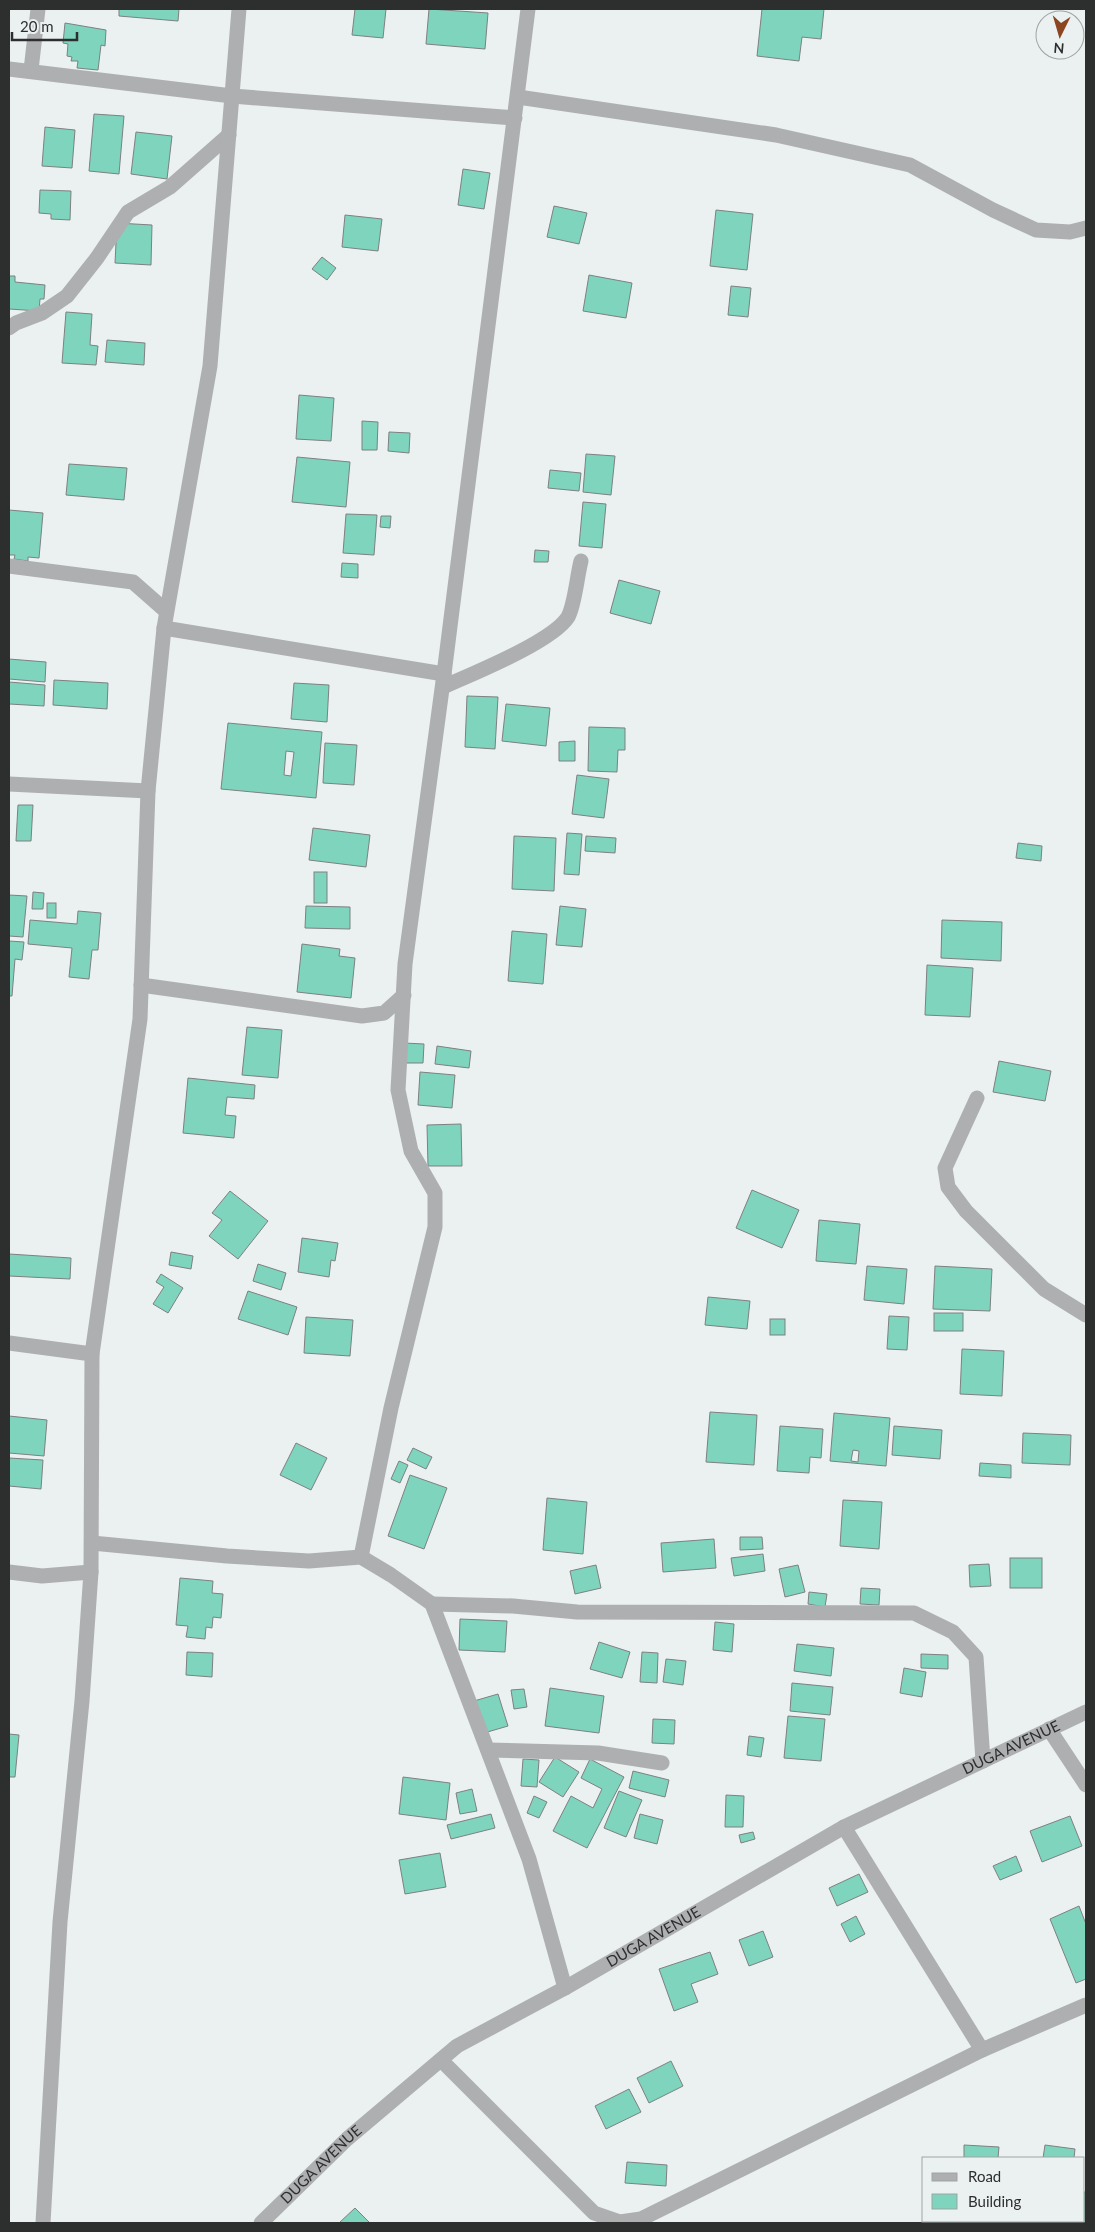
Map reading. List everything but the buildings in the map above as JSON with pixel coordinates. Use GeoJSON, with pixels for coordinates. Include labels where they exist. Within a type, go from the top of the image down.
{"type":"FeatureCollection","features":[{"type":"Feature","properties":{"kind":"street"},"geometry":{"type":"LineString","coordinates":[[31,70],[38,9]]}},
{"type":"Feature","properties":{"kind":"street"},"geometry":{"type":"LineString","coordinates":[[43,2223],[60,1922],[82,1702],[91,1572],[92,1354],[140,1019],[148,791],[166,611],[210,366],[239,9]]}},
{"type":"Feature","properties":{"kind":"street"},"geometry":{"type":"LineString","coordinates":[[361,1557],[391,1408],[434,1227],[435,1193],[411,1151],[398,1090],[406,964],[444,680],[528,9]]}},
{"type":"Feature","properties":{"kind":"street"},"geometry":{"type":"LineString","coordinates":[[9,69],[31,70],[232,96],[515,118]]}},
{"type":"Feature","properties":{"kind":"street"},"geometry":{"type":"LineString","coordinates":[[518,97],[776,135],[891,161],[910,166],[993,210],[1036,230],[1070,232],[1086,228]]}},
{"type":"Feature","properties":{"kind":"street"},"geometry":{"type":"LineString","coordinates":[[9,328],[42,312],[66,296],[97,258],[128,212],[170,187],[229,134]]}},
{"type":"Feature","properties":{"kind":"street"},"geometry":{"type":"LineString","coordinates":[[164,628],[444,680],[487,667],[559,629],[569,615],[581,561]]}},
{"type":"Feature","properties":{"kind":"street"},"geometry":{"type":"LineString","coordinates":[[9,566],[133,582],[166,611]]}},
{"type":"Feature","properties":{"kind":"street"},"geometry":{"type":"LineString","coordinates":[[9,784],[148,791]]}},
{"type":"Feature","properties":{"kind":"street"},"geometry":{"type":"LineString","coordinates":[[141,985],[362,1016],[384,1014],[404,995]]}},
{"type":"Feature","properties":{"kind":"street"},"geometry":{"type":"LineString","coordinates":[[977,1098],[945,1168],[948,1187],[966,1211],[1044,1288],[1086,1315]]}},
{"type":"Feature","properties":{"kind":"street"},"geometry":{"type":"LineString","coordinates":[[9,1343],[92,1354]]}},
{"type":"Feature","properties":{"kind":"street"},"geometry":{"type":"LineString","coordinates":[[92,1544],[227,1556],[300,1560],[361,1557],[391,1575],[432,1604],[529,1859],[565,1988]]}},
{"type":"Feature","properties":{"kind":"street"},"geometry":{"type":"LineString","coordinates":[[9,1572],[42,1576],[91,1572]]}},
{"type":"Feature","properties":{"kind":"street"},"geometry":{"type":"LineString","coordinates":[[432,1604],[513,1606],[578,1612],[914,1612],[953,1632],[976,1657],[983,1761]]}},
{"type":"Feature","properties":{"kind":"street","name":"DUGA AVENUE"},"geometry":{"type":"LineString","coordinates":[[261,2223],[347,2138],[457,2046],[565,1988],[844,1827],[1086,1712]]}},
{"type":"Feature","properties":{"kind":"street"},"geometry":{"type":"LineString","coordinates":[[1049,1729],[1086,1785]]}},
{"type":"Feature","properties":{"kind":"street"},"geometry":{"type":"LineString","coordinates":[[488,1750],[598,1754],[662,1763]]}},
{"type":"Feature","properties":{"kind":"street"},"geometry":{"type":"LineString","coordinates":[[844,1827],[982,2050]]}},
{"type":"Feature","properties":{"kind":"street"},"geometry":{"type":"LineString","coordinates":[[441,2060],[594,2213],[620,2222],[641,2219],[982,2050],[1086,2005]]}}]}
